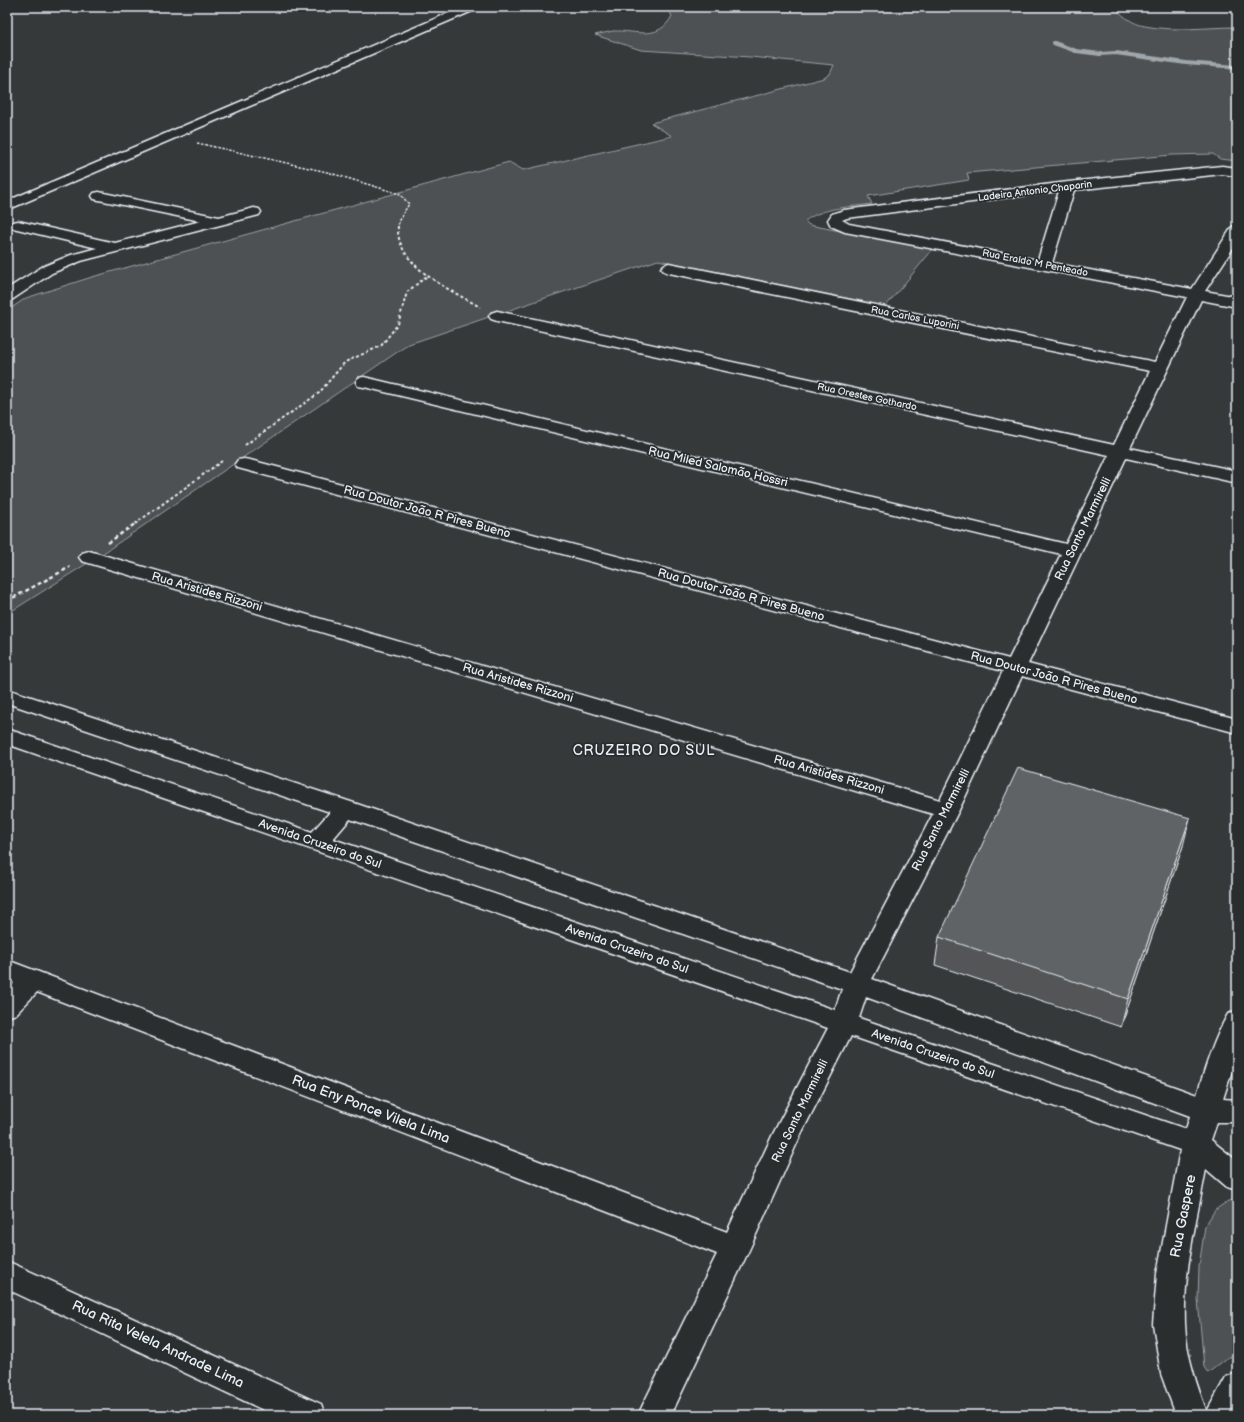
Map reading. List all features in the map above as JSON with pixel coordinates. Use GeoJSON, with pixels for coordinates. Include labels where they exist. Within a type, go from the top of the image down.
{"type":"FeatureCollection","features":[{"type":"Feature","properties":{"kind":"street"},"geometry":{"type":"LineString","coordinates":[[7,206],[170,138],[473,7]]}},
{"type":"Feature","properties":{"kind":"street","name":"Ladeira Antonio Chaparin"},"geometry":{"type":"LineString","coordinates":[[835,220],[837,217],[844,214],[1068,186],[1222,170],[1237,172]]}},
{"type":"Feature","properties":{"kind":"street"},"geometry":{"type":"LineString","coordinates":[[1044,265],[1068,186]]}},
{"type":"Feature","properties":{"kind":"street"},"geometry":{"type":"LineString","coordinates":[[98,196],[220,221]]}},
{"type":"Feature","properties":{"kind":"street"},"geometry":{"type":"LineString","coordinates":[[7,296],[47,270],[76,258],[254,212]]}},
{"type":"Feature","properties":{"kind":"street","name":"Rua Eraldo M Penteado"},"geometry":{"type":"LineString","coordinates":[[835,220],[836,223],[845,228],[1237,302]]}},
{"type":"Feature","properties":{"kind":"street"},"geometry":{"type":"LineString","coordinates":[[18,225],[115,248]]}},
{"type":"Feature","properties":{"kind":"street","name":"Rua Santo Marmirelli"},"geometry":{"type":"LineString","coordinates":[[654,1415],[735,1248],[787,1134],[844,1023],[857,984],[947,810],[1196,294],[1237,230]]}},
{"type":"Feature","properties":{"kind":"street","name":"Rua Carlos Luporini"},"geometry":{"type":"LineString","coordinates":[[669,268],[1161,368]]}},
{"type":"Feature","properties":{"kind":"street"},"geometry":{"type":"LineString","coordinates":[[7,278],[27,282]]}},
{"type":"Feature","properties":{"kind":"street","name":"Rua Orestes Gothardo"},"geometry":{"type":"LineString","coordinates":[[497,316],[1237,477]]}},
{"type":"Feature","properties":{"kind":"street","name":"Rua Miled Salomão Hossri"},"geometry":{"type":"LineString","coordinates":[[364,382],[1072,552]]}},
{"type":"Feature","properties":{"kind":"street","name":"Rua Doutor João R Pires Bueno"},"geometry":{"type":"LineString","coordinates":[[244,464],[1015,667],[1235,720]]}},
{"type":"Feature","properties":{"kind":"street","name":"Rua Aristides Rizzoni"},"geometry":{"type":"LineString","coordinates":[[89,557],[947,810]]}},
{"type":"Feature","properties":{"kind":"street"},"geometry":{"type":"LineString","coordinates":[[7,696],[346,809],[857,984],[1206,1110],[1237,1111]]}},
{"type":"Feature","properties":{"kind":"street","name":"Avenida Cruzeiro do Sul"},"geometry":{"type":"LineString","coordinates":[[7,736],[1196,1144],[1237,1178]]}},
{"type":"Feature","properties":{"kind":"street"},"geometry":{"type":"LineString","coordinates":[[316,842],[346,809]]}},
{"type":"Feature","properties":{"kind":"street","name":"Rua Eny Ponce Vilela Lima"},"geometry":{"type":"LineString","coordinates":[[7,970],[32,981],[735,1248]]}},
{"type":"Feature","properties":{"kind":"street"},"geometry":{"type":"LineString","coordinates":[[7,1007],[32,981]]}},
{"type":"Feature","properties":{"kind":"street","name":"Rua Gaspere"},"geometry":{"type":"LineString","coordinates":[[1192,1415],[1177,1374],[1169,1324],[1172,1274],[1196,1144],[1222,1058],[1237,1021]]}},
{"type":"Feature","properties":{"kind":"street","name":"Rua Rita Velela Andrade Lima"},"geometry":{"type":"LineString","coordinates":[[7,1274],[310,1415]]}},
{"type":"Feature","properties":{"kind":"street"},"geometry":{"type":"LineString","coordinates":[[1221,1415],[1237,1388]]}},
{"type":"Feature","properties":{"kind":"path"},"geometry":{"type":"LineString","coordinates":[[170,138],[327,172],[400,194],[409,204],[398,220],[398,231],[403,251],[427,276],[497,316]]}},
{"type":"Feature","properties":{"kind":"shaded area"},"geometry":{"type":"Polygon","coordinates":[[[1116,7],[1122,15],[1129,20],[1137,24],[1156,28],[1179,29],[1237,27],[1237,161],[1220,159],[1213,154],[1172,155],[967,173],[969,180],[868,196],[872,204],[829,210],[812,216],[805,221],[809,225],[933,249],[886,306],[658,260],[409,344],[105,552],[7,614],[7,311],[26,298],[92,277],[509,162],[523,170],[672,136],[651,123],[824,78],[830,74],[834,65],[750,57],[641,50],[595,35],[613,31],[638,33],[653,32],[666,24],[672,16],[667,8],[1116,7]]]}},
{"type":"Feature","properties":{"kind":"shaded area"},"geometry":{"type":"Polygon","coordinates":[[[1237,1200],[1237,1354],[1227,1358],[1208,1373],[1204,1367],[1198,1300],[1199,1267],[1205,1226],[1215,1210],[1228,1201],[1237,1200]]]}},
{"type":"Feature","properties":{"kind":"building"},"geometry":{"type":"Polygon","coordinates":[[[1018,768],[1190,818],[1128,999],[939,937],[1018,768]]]}},
{"type":"Feature","properties":{"kind":"waterway"},"geometry":{"type":"LineString","coordinates":[[1054,43],[1076,51],[1100,54],[1116,53],[1186,63],[1237,67]]}},
{"type":"Feature","properties":{"kind":"district","name":"CRUZEIRO DO SUL"},"geometry":{"type":"Point","coordinates":[644,750]}}]}
